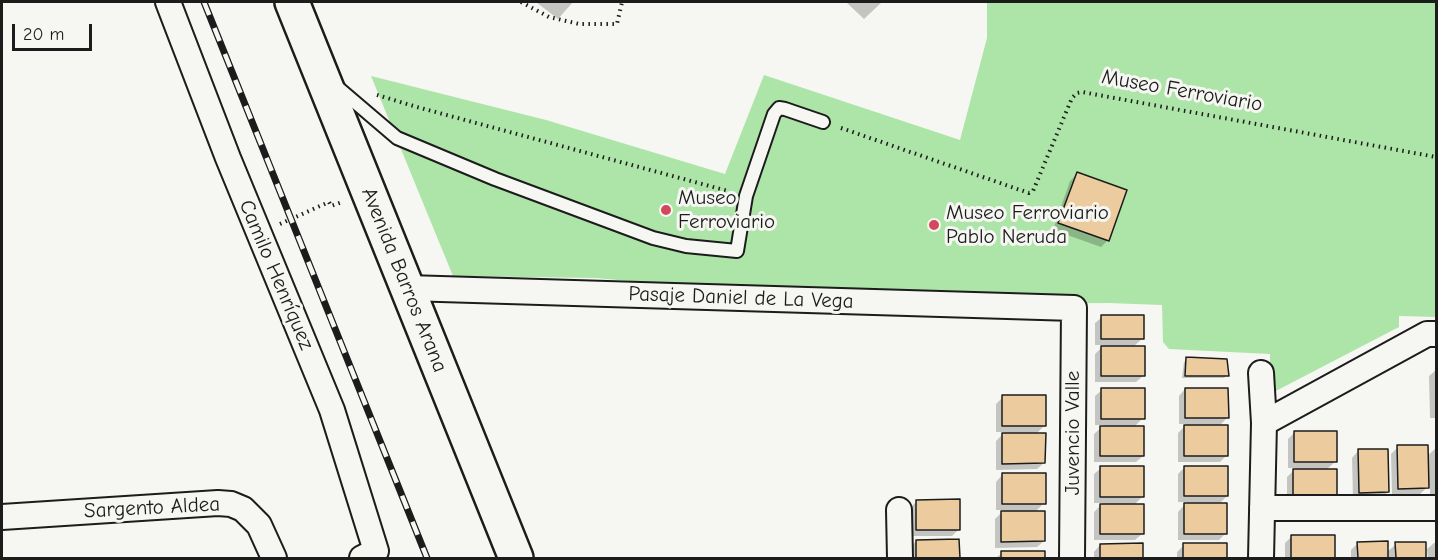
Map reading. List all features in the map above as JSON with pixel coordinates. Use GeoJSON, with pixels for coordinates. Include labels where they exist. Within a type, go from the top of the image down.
{"type":"FeatureCollection","features":[{"type":"Feature","properties":{"kind":"main road","name":"Avenida Barros Arana"},"geometry":{"type":"LineString","coordinates":[[292,2],[516,558]]}},
{"type":"Feature","properties":{"kind":"street","name":"Camilo Henríquez"},"geometry":{"type":"LineString","coordinates":[[168,2],[228,158],[332,410],[369,555]]}},
{"type":"Feature","properties":{"kind":"street","name":"Pasaje Daniel de La Vega"},"geometry":{"type":"LineString","coordinates":[[407,288],[1074,308]]}},
{"type":"Feature","properties":{"kind":"street","name":"Juvencio Valle"},"geometry":{"type":"LineString","coordinates":[[1072,558],[1074,308]]}},
{"type":"Feature","properties":{"kind":"street"},"geometry":{"type":"LineString","coordinates":[[1264,423],[1427,334],[1437,334]]}},
{"type":"Feature","properties":{"kind":"street"},"geometry":{"type":"LineString","coordinates":[[1261,373],[1264,423],[1261,558]]}},
{"type":"Feature","properties":{"kind":"street","name":"Sargento Aldea"},"geometry":{"type":"LineString","coordinates":[[2,517],[231,504],[243,509],[255,521],[274,558]]}},
{"type":"Feature","properties":{"kind":"street"},"geometry":{"type":"LineString","coordinates":[[1262,508],[1437,508]]}},
{"type":"Feature","properties":{"kind":"street"},"geometry":{"type":"LineString","coordinates":[[899,510],[900,558]]}},
{"type":"Feature","properties":{"kind":"lane"},"geometry":{"type":"LineString","coordinates":[[321,74],[397,138],[495,179],[653,238],[686,246],[737,251],[746,196],[774,114],[779,108],[785,108],[823,122]]}},
{"type":"Feature","properties":{"kind":"path"},"geometry":{"type":"LineString","coordinates":[[521,2],[549,17],[579,24],[617,24],[622,2]]}},
{"type":"Feature","properties":{"kind":"path","name":"Museo Ferroviario"},"geometry":{"type":"LineString","coordinates":[[823,122],[1029,193],[1033,191],[1072,98],[1082,92],[1437,157]]}},
{"type":"Feature","properties":{"kind":"path"},"geometry":{"type":"LineString","coordinates":[[370,93],[746,196]]}},
{"type":"Feature","properties":{"kind":"path"},"geometry":{"type":"LineString","coordinates":[[290,220],[329,202],[331,206],[368,191]]}},
{"type":"Feature","properties":{"kind":"green space","name":"Museo Ferroviario Pablo Neruda"},"geometry":{"type":"Polygon","coordinates":[[[987,2],[1436,2],[1436,317],[1399,316],[1399,327],[1270,394],[1270,354],[1169,349],[1163,342],[1162,305],[981,304],[751,292],[596,278],[453,276],[371,76],[546,120],[725,174],[764,75],[960,140],[987,38],[987,2]]]}},
{"type":"Feature","properties":{"kind":"building"},"geometry":{"type":"Polygon","coordinates":[[[1077,172],[1127,190],[1109,241],[1058,223],[1077,172]]]}},
{"type":"Feature","properties":{"kind":"building"},"geometry":{"type":"Polygon","coordinates":[[[1101,315],[1144,315],[1144,339],[1101,339],[1101,315]]]}},
{"type":"Feature","properties":{"kind":"building"},"geometry":{"type":"Polygon","coordinates":[[[1101,346],[1145,346],[1145,376],[1101,376],[1101,346]]]}},
{"type":"Feature","properties":{"kind":"building"},"geometry":{"type":"Polygon","coordinates":[[[1186,357],[1227,359],[1229,376],[1185,376],[1186,357]]]}},
{"type":"Feature","properties":{"kind":"building"},"geometry":{"type":"Polygon","coordinates":[[[1101,388],[1145,388],[1145,419],[1101,419],[1101,388]]]}},
{"type":"Feature","properties":{"kind":"building"},"geometry":{"type":"Polygon","coordinates":[[[1185,388],[1228,388],[1229,418],[1185,418],[1185,388]]]}},
{"type":"Feature","properties":{"kind":"building"},"geometry":{"type":"Polygon","coordinates":[[[1002,395],[1046,395],[1046,426],[1002,426],[1002,395]]]}},
{"type":"Feature","properties":{"kind":"building"},"geometry":{"type":"Polygon","coordinates":[[[1184,425],[1228,425],[1228,456],[1184,456],[1184,425]]]}},
{"type":"Feature","properties":{"kind":"building"},"geometry":{"type":"Polygon","coordinates":[[[1100,426],[1144,426],[1144,456],[1100,456],[1100,426]]]}},
{"type":"Feature","properties":{"kind":"building"},"geometry":{"type":"Polygon","coordinates":[[[1294,431],[1337,431],[1337,462],[1294,462],[1294,431]]]}},
{"type":"Feature","properties":{"kind":"building"},"geometry":{"type":"Polygon","coordinates":[[[1002,433],[1046,433],[1045,463],[1002,464],[1002,433]]]}},
{"type":"Feature","properties":{"kind":"building"},"geometry":{"type":"Polygon","coordinates":[[[1397,445],[1428,445],[1429,488],[1398,489],[1397,445]]]}},
{"type":"Feature","properties":{"kind":"building"},"geometry":{"type":"Polygon","coordinates":[[[1358,449],[1388,449],[1389,492],[1359,493],[1358,449]]]}},
{"type":"Feature","properties":{"kind":"building"},"geometry":{"type":"Polygon","coordinates":[[[1100,466],[1144,466],[1144,497],[1100,497],[1100,466]]]}},
{"type":"Feature","properties":{"kind":"building"},"geometry":{"type":"Polygon","coordinates":[[[1184,466],[1228,466],[1228,496],[1184,496],[1184,466]]]}},
{"type":"Feature","properties":{"kind":"building"},"geometry":{"type":"Polygon","coordinates":[[[1293,469],[1337,469],[1337,499],[1293,499],[1293,469]]]}},
{"type":"Feature","properties":{"kind":"building"},"geometry":{"type":"Polygon","coordinates":[[[1002,473],[1046,473],[1046,504],[1002,504],[1002,473]]]}},
{"type":"Feature","properties":{"kind":"building"},"geometry":{"type":"Polygon","coordinates":[[[960,499],[960,530],[916,530],[916,500],[960,499]]]}},
{"type":"Feature","properties":{"kind":"building"},"geometry":{"type":"Polygon","coordinates":[[[1184,503],[1227,503],[1227,534],[1184,534],[1184,503]]]}},
{"type":"Feature","properties":{"kind":"building"},"geometry":{"type":"Polygon","coordinates":[[[1100,504],[1144,504],[1144,534],[1100,534],[1100,504]]]}},
{"type":"Feature","properties":{"kind":"building"},"geometry":{"type":"Polygon","coordinates":[[[1001,511],[1045,511],[1045,541],[1001,542],[1001,511]]]}},
{"type":"Feature","properties":{"kind":"building"},"geometry":{"type":"Polygon","coordinates":[[[1291,535],[1335,535],[1335,558],[1291,558],[1291,535]]]}},
{"type":"Feature","properties":{"kind":"building"},"geometry":{"type":"Polygon","coordinates":[[[959,539],[960,558],[916,558],[916,540],[959,539]]]}},
{"type":"Feature","properties":{"kind":"building"},"geometry":{"type":"Polygon","coordinates":[[[1388,541],[1388,558],[1358,558],[1357,542],[1388,541]]]}},
{"type":"Feature","properties":{"kind":"building"},"geometry":{"type":"Polygon","coordinates":[[[1395,542],[1426,542],[1426,558],[1396,558],[1395,542]]]}},
{"type":"Feature","properties":{"kind":"building"},"geometry":{"type":"Polygon","coordinates":[[[1143,543],[1143,558],[1100,558],[1100,544],[1143,543]]]}},
{"type":"Feature","properties":{"kind":"building"},"geometry":{"type":"Polygon","coordinates":[[[1183,543],[1227,543],[1227,558],[1183,558],[1183,543]]]}},
{"type":"Feature","properties":{"kind":"building"},"geometry":{"type":"Polygon","coordinates":[[[1001,551],[1045,551],[1045,558],[1001,558],[1001,551]]]}},
{"type":"Feature","properties":{"kind":"railway"},"geometry":{"type":"LineString","coordinates":[[204,2],[427,558]]}},
{"type":"Feature","properties":{"kind":"place","name":"Museo Ferroviario"},"geometry":{"type":"Point","coordinates":[666,210]}},
{"type":"Feature","properties":{"kind":"place","name":"Museo Ferroviario Pablo Neruda"},"geometry":{"type":"Point","coordinates":[934,225]}}]}
